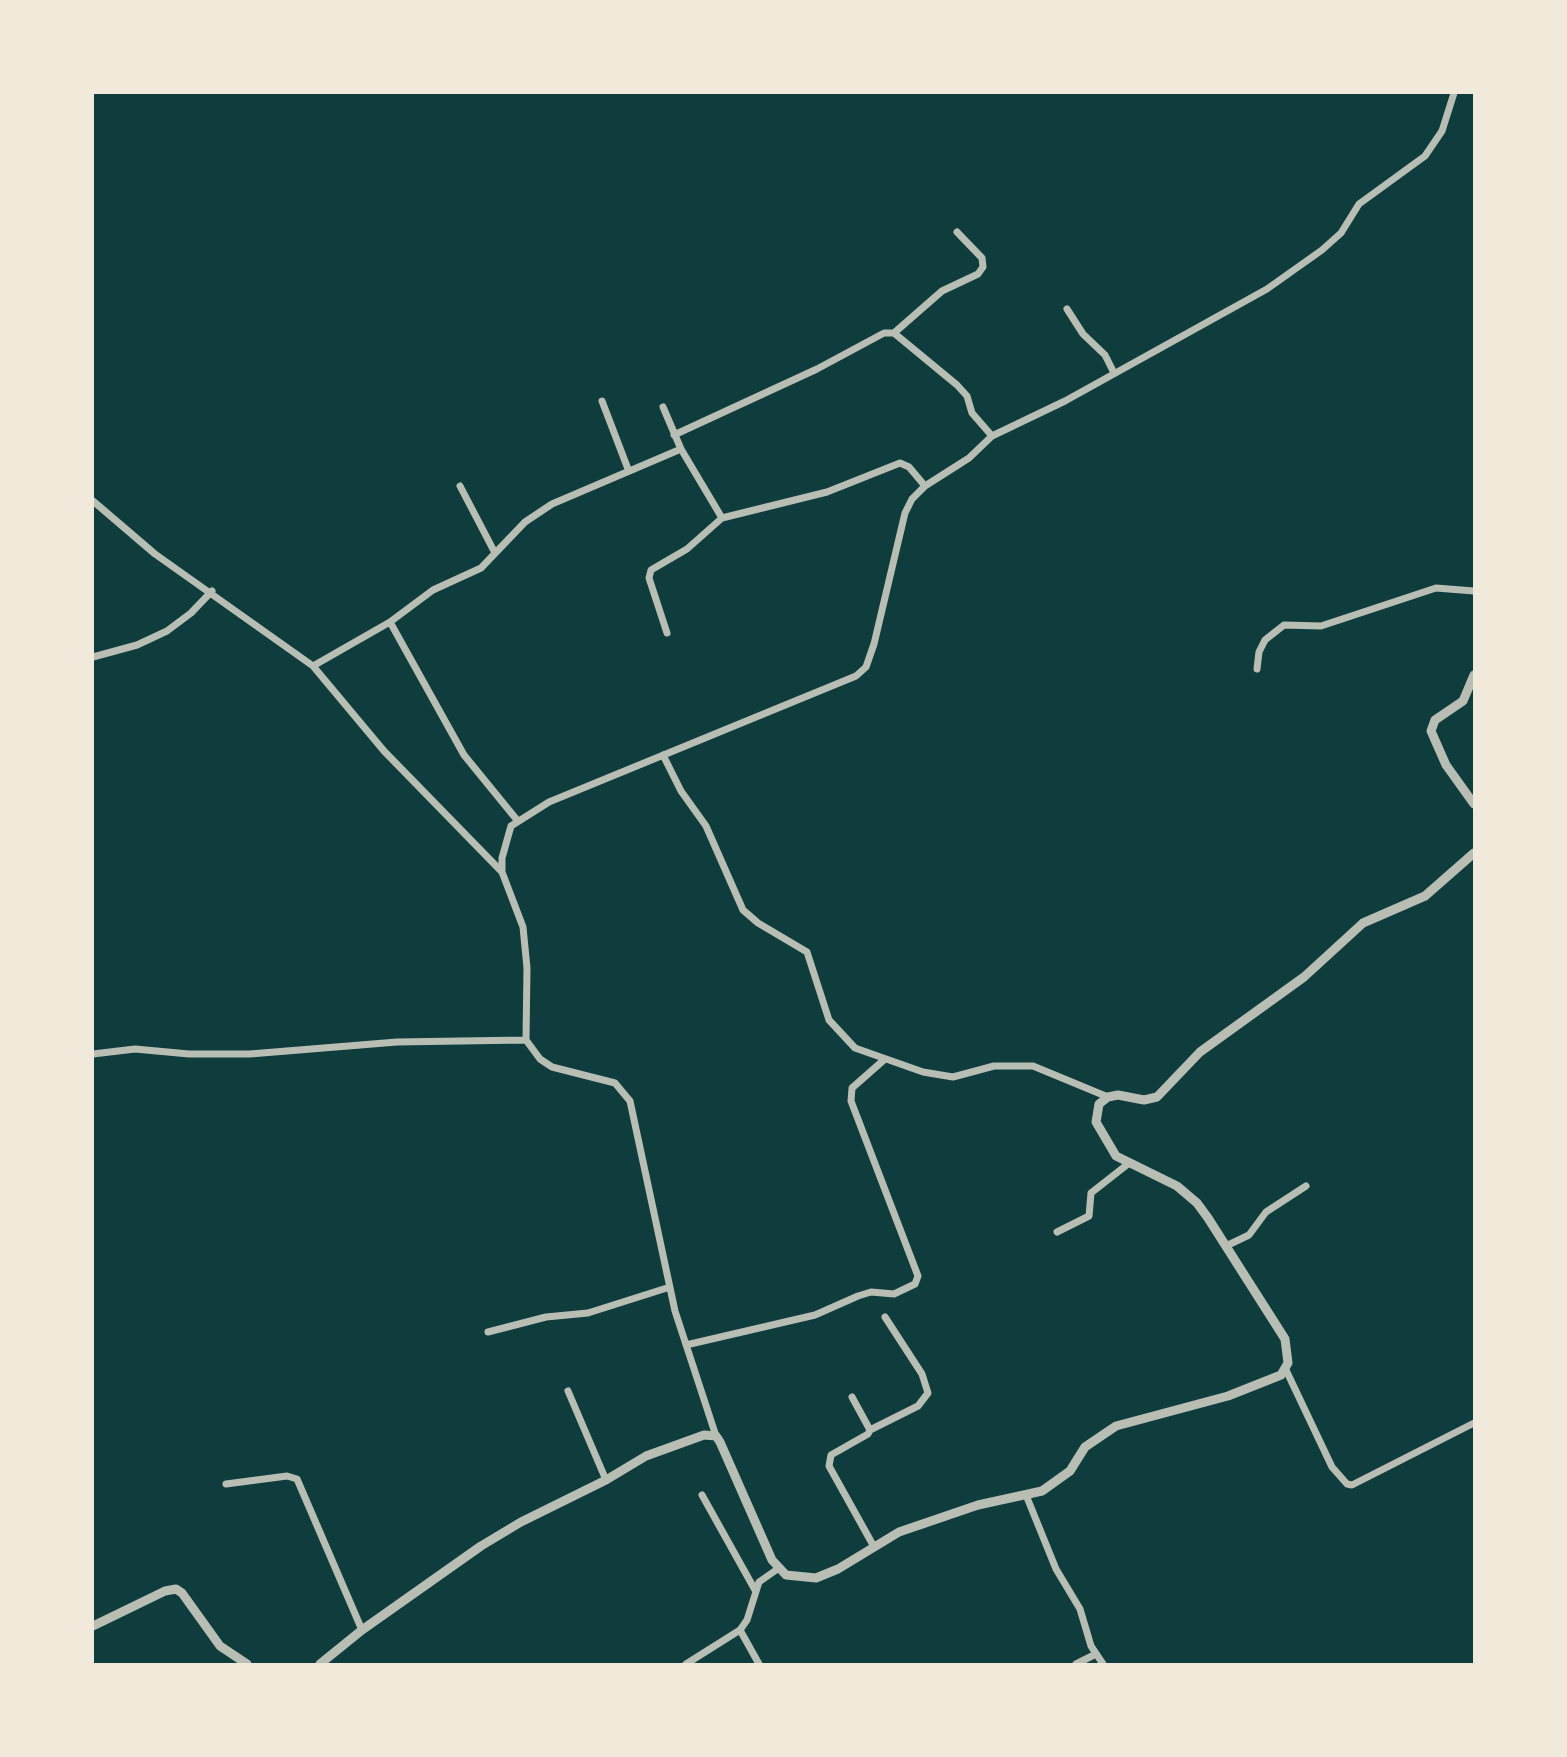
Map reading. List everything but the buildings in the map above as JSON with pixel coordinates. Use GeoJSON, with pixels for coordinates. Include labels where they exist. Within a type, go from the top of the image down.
{"type":"FeatureCollection","features":[{"type":"Feature","properties":{"kind":"street"},"geometry":{"type":"LineString","coordinates":[[502,872],[506,840],[517,820],[549,802],[840,684],[866,667],[905,513],[912,499],[925,486],[969,458],[992,436],[1065,401],[1267,289],[1322,250],[1341,233],[1359,204],[1430,151],[1442,131],[1454,93]]}},
{"type":"Feature","properties":{"kind":"street"},"geometry":{"type":"LineString","coordinates":[[894,333],[942,291],[978,274],[983,267],[982,258],[957,232]]}},
{"type":"Feature","properties":{"kind":"street"},"geometry":{"type":"LineString","coordinates":[[1067,309],[1083,334],[1105,355],[1114,373]]}},
{"type":"Feature","properties":{"kind":"street"},"geometry":{"type":"LineString","coordinates":[[674,435],[817,369],[884,333],[894,333],[957,384],[967,396],[972,413],[992,436]]}},
{"type":"Feature","properties":{"kind":"street"},"geometry":{"type":"LineString","coordinates":[[602,401],[628,469]]}},
{"type":"Feature","properties":{"kind":"street"},"geometry":{"type":"LineString","coordinates":[[663,407],[681,449],[722,518]]}},
{"type":"Feature","properties":{"kind":"street"},"geometry":{"type":"LineString","coordinates":[[313,666],[390,622],[433,590],[481,568],[525,522],[552,503],[681,449]]}},
{"type":"Feature","properties":{"kind":"street"},"geometry":{"type":"LineString","coordinates":[[667,633],[649,578],[651,570],[687,549],[722,518],[827,492],[900,463],[909,467],[925,486]]}},
{"type":"Feature","properties":{"kind":"street"},"geometry":{"type":"LineString","coordinates":[[460,486],[495,553]]}},
{"type":"Feature","properties":{"kind":"street"},"geometry":{"type":"LineString","coordinates":[[93,501],[155,554],[212,591],[313,666],[384,751],[502,872],[523,927],[527,968],[526,1040],[540,1059],[552,1067],[615,1083],[630,1101],[670,1287],[686,1345],[716,1436],[772,1560],[779,1568],[792,1577],[816,1578],[838,1569],[898,1532],[978,1506],[1026,1495],[1060,1481],[1070,1471],[1085,1447],[1116,1426],[1228,1396],[1286,1370]]}},
{"type":"Feature","properties":{"kind":"street"},"geometry":{"type":"LineString","coordinates":[[1257,668],[1259,652],[1265,640],[1284,625],[1321,626],[1365,614],[1436,588],[1474,591]]}},
{"type":"Feature","properties":{"kind":"street"},"geometry":{"type":"LineString","coordinates":[[93,657],[137,645],[167,631],[191,613],[212,591]]}},
{"type":"Feature","properties":{"kind":"street"},"geometry":{"type":"LineString","coordinates":[[390,622],[464,755],[517,820]]}},
{"type":"Feature","properties":{"kind":"street"},"geometry":{"type":"LineString","coordinates":[[1474,676],[1463,701],[1435,720],[1431,732],[1446,765],[1474,804]]}},
{"type":"Feature","properties":{"kind":"street"},"geometry":{"type":"LineString","coordinates":[[663,755],[681,791],[713,839],[743,909],[758,923],[807,952],[829,1020],[855,1048],[923,1072],[953,1077],[994,1066],[1033,1066],[1108,1097],[1152,1100],[1157,1097],[1200,1052],[1304,977],[1363,923],[1425,896],[1474,853]]}},
{"type":"Feature","properties":{"kind":"street"},"geometry":{"type":"LineString","coordinates":[[93,1054],[135,1049],[189,1054],[250,1054],[397,1042],[526,1040]]}},
{"type":"Feature","properties":{"kind":"street"},"geometry":{"type":"LineString","coordinates":[[686,1345],[815,1315],[871,1292],[894,1294],[915,1284],[918,1276],[851,1101],[852,1088],[885,1059]]}},
{"type":"Feature","properties":{"kind":"street"},"geometry":{"type":"LineString","coordinates":[[1108,1097],[1099,1104],[1096,1122],[1116,1156],[1188,1194],[1226,1246],[1285,1339],[1288,1355],[1286,1370],[1332,1467],[1347,1484],[1352,1485],[1474,1423]]}},
{"type":"Feature","properties":{"kind":"street"},"geometry":{"type":"LineString","coordinates":[[1057,1232],[1089,1216],[1091,1193],[1128,1164]]}},
{"type":"Feature","properties":{"kind":"street"},"geometry":{"type":"LineString","coordinates":[[1226,1246],[1249,1235],[1266,1212],[1306,1186]]}},
{"type":"Feature","properties":{"kind":"street"},"geometry":{"type":"LineString","coordinates":[[488,1332],[546,1317],[588,1313],[670,1287]]}},
{"type":"Feature","properties":{"kind":"street"},"geometry":{"type":"LineString","coordinates":[[873,1545],[828,1460],[831,1455],[869,1434],[870,1430],[918,1406],[928,1393],[922,1374],[885,1317]]}},
{"type":"Feature","properties":{"kind":"street"},"geometry":{"type":"LineString","coordinates":[[568,1391],[606,1480]]}},
{"type":"Feature","properties":{"kind":"street"},"geometry":{"type":"LineString","coordinates":[[852,1397],[870,1430]]}},
{"type":"Feature","properties":{"kind":"street"},"geometry":{"type":"LineString","coordinates":[[320,1664],[362,1630],[481,1546],[646,1457],[709,1434],[716,1436]]}},
{"type":"Feature","properties":{"kind":"street"},"geometry":{"type":"LineString","coordinates":[[226,1484],[287,1476],[297,1479],[362,1630]]}},
{"type":"Feature","properties":{"kind":"street"},"geometry":{"type":"LineString","coordinates":[[702,1495],[755,1590]]}},
{"type":"Feature","properties":{"kind":"street"},"geometry":{"type":"LineString","coordinates":[[1026,1495],[1056,1569],[1080,1609],[1096,1654],[1103,1664]]}},
{"type":"Feature","properties":{"kind":"street"},"geometry":{"type":"LineString","coordinates":[[687,1664],[740,1630],[747,1620],[759,1582],[779,1568]]}},
{"type":"Feature","properties":{"kind":"street"},"geometry":{"type":"LineString","coordinates":[[93,1626],[165,1591],[176,1590],[182,1593],[220,1646],[247,1664]]}},
{"type":"Feature","properties":{"kind":"street"},"geometry":{"type":"LineString","coordinates":[[740,1630],[759,1664]]}},
{"type":"Feature","properties":{"kind":"street"},"geometry":{"type":"LineString","coordinates":[[1076,1664],[1096,1654]]}}]}
